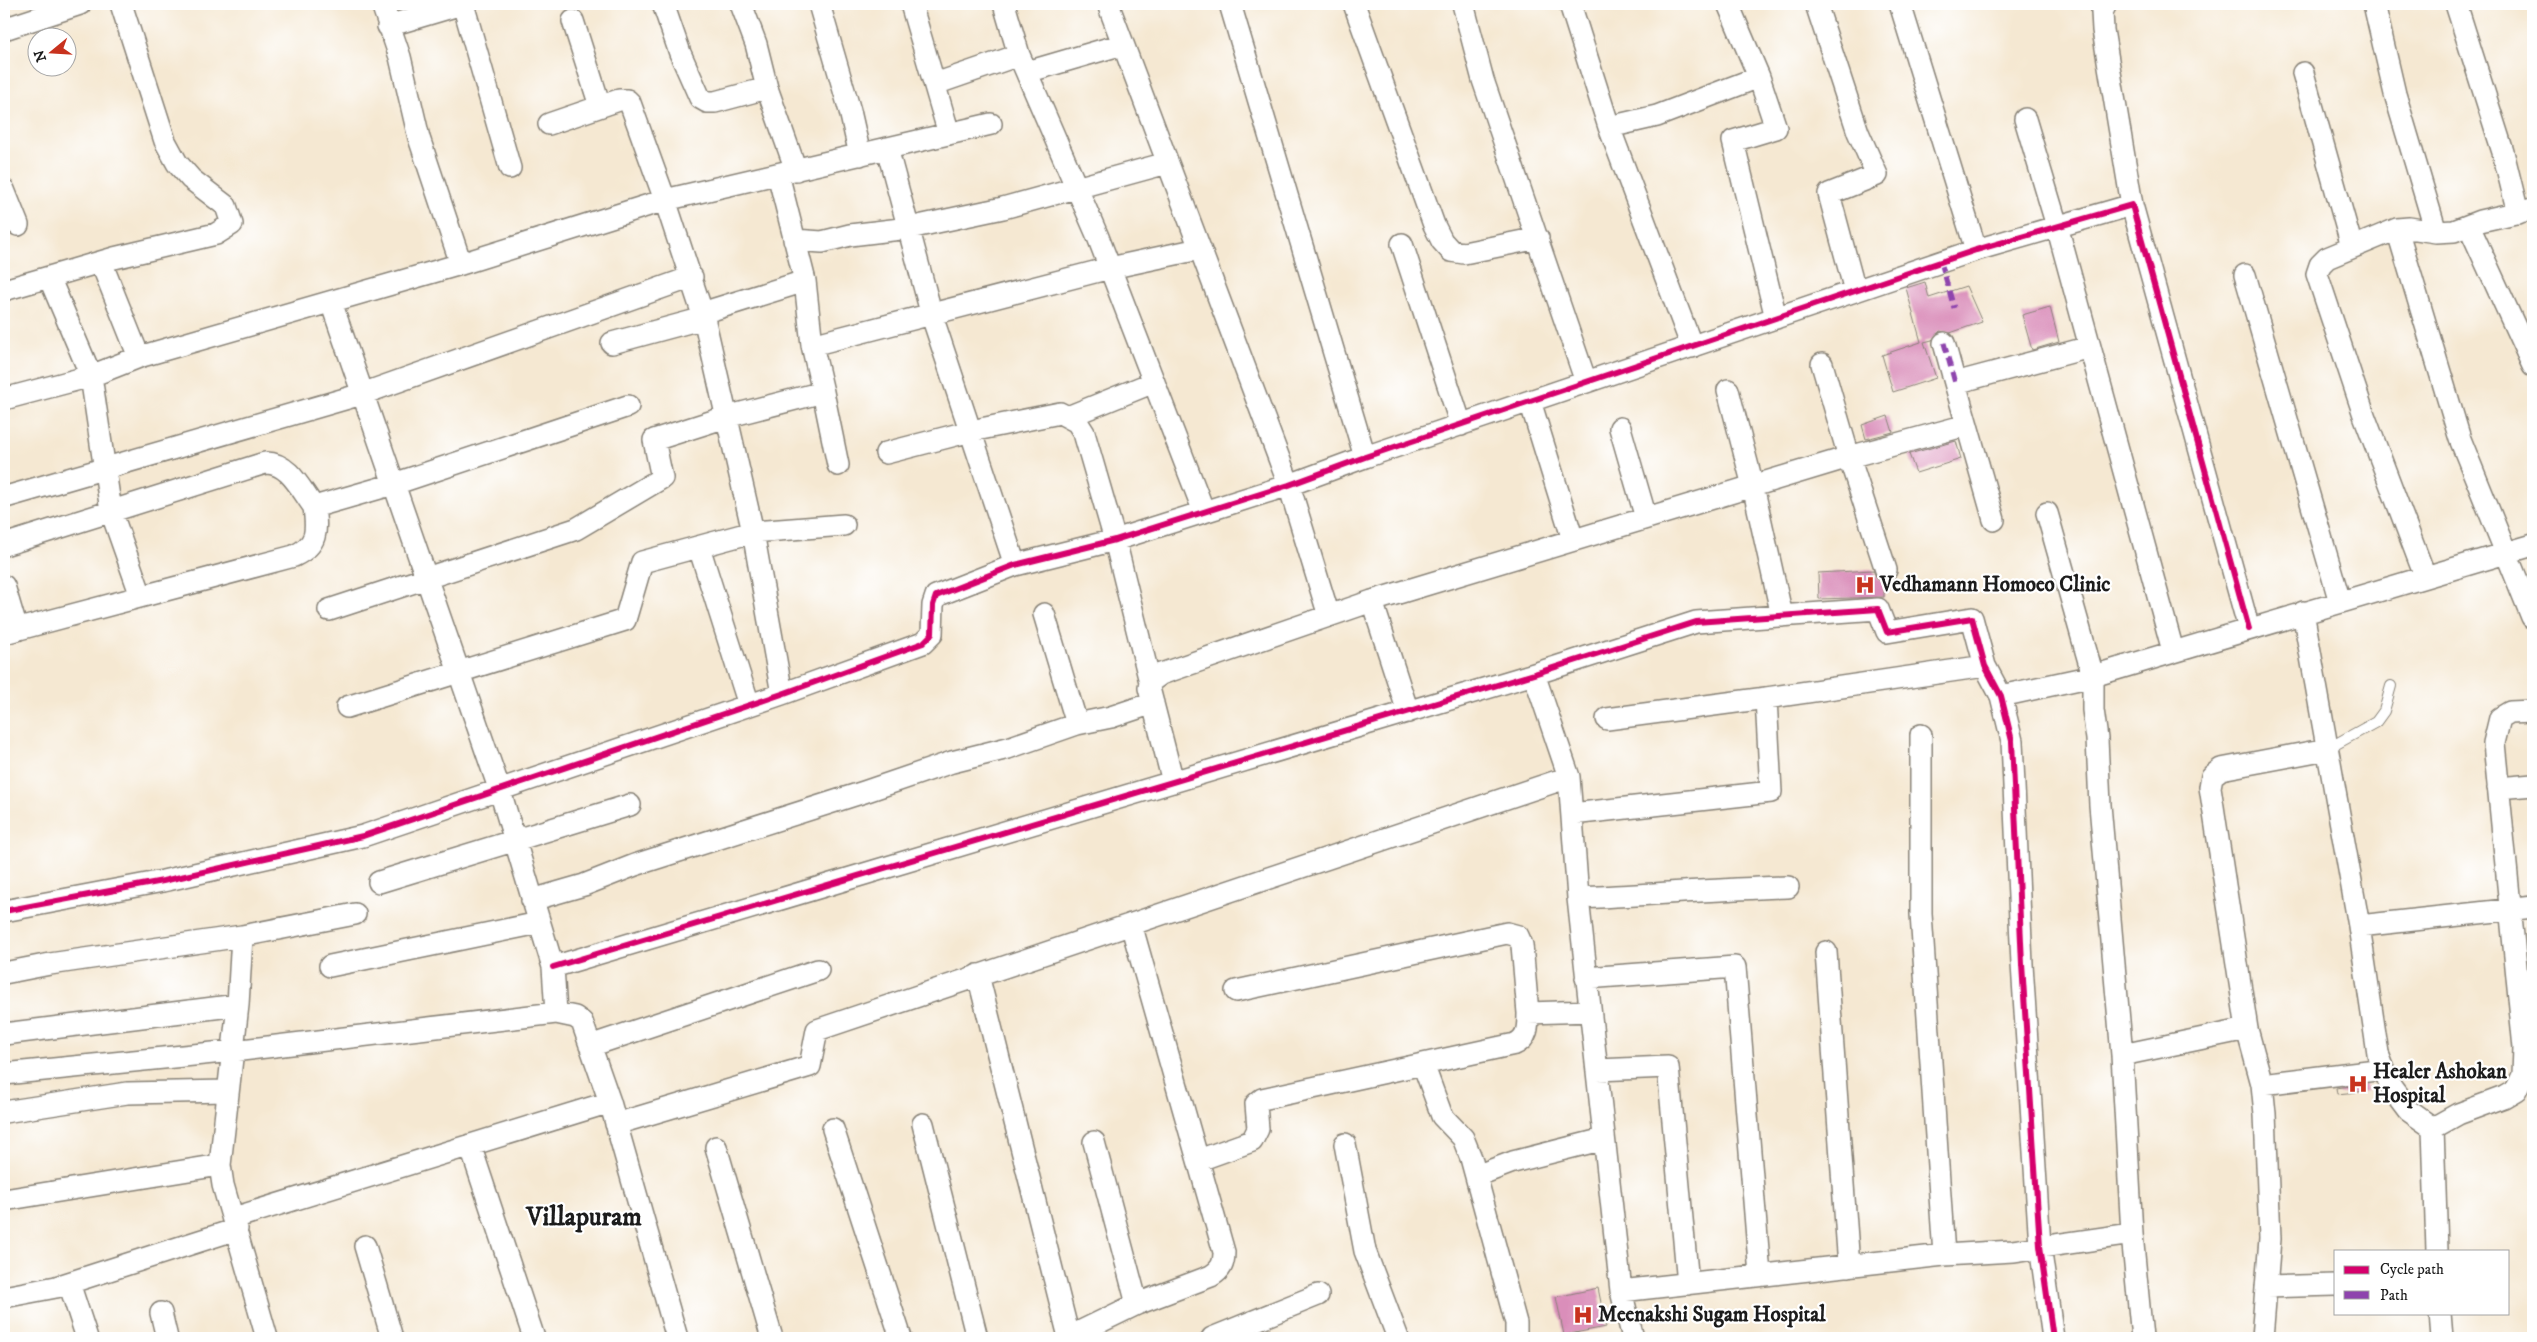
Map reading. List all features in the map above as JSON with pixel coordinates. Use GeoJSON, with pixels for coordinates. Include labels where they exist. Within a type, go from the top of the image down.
{"type":"FeatureCollection","features":[{"type":"Feature","properties":{"kind":"street"},"geometry":{"type":"LineString","coordinates":[[4,29],[78,4]]}},
{"type":"Feature","properties":{"kind":"street"},"geometry":{"type":"LineString","coordinates":[[4,290],[101,262],[216,234],[227,230],[232,224],[226,206],[191,179],[177,163],[165,141],[121,4]]}},
{"type":"Feature","properties":{"kind":"street"},"geometry":{"type":"LineString","coordinates":[[382,4],[400,57],[420,138],[461,264]]}},
{"type":"Feature","properties":{"kind":"street"},"geometry":{"type":"LineString","coordinates":[[388,26],[462,4],[510,168]]}},
{"type":"Feature","properties":{"kind":"street"},"geometry":{"type":"LineString","coordinates":[[663,4],[694,90],[700,98],[707,102],[714,102],[767,88]]}},
{"type":"Feature","properties":{"kind":"street"},"geometry":{"type":"LineString","coordinates":[[741,4],[756,44],[787,172],[794,240],[804,281],[812,345],[838,465]]}},
{"type":"Feature","properties":{"kind":"street"},"geometry":{"type":"LineString","coordinates":[[819,4],[850,111],[860,155]]}},
{"type":"Feature","properties":{"kind":"street"},"geometry":{"type":"LineString","coordinates":[[911,4],[949,134]]}},
{"type":"Feature","properties":{"kind":"street"},"geometry":{"type":"LineString","coordinates":[[1004,4],[1023,64],[1110,268],[1204,512]]}},
{"type":"Feature","properties":{"kind":"street"},"geometry":{"type":"LineString","coordinates":[[1108,4],[1288,485],[1330,616]]}},
{"type":"Feature","properties":{"kind":"street"},"geometry":{"type":"LineString","coordinates":[[1230,4],[1365,457]]}},
{"type":"Feature","properties":{"kind":"street"},"geometry":{"type":"LineString","coordinates":[[1354,4],[1434,225],[1442,241],[1451,251],[1464,252],[1538,238]]}},
{"type":"Feature","properties":{"kind":"street"},"geometry":{"type":"LineString","coordinates":[[1463,4],[1483,80],[1586,382]]}},
{"type":"Feature","properties":{"kind":"street"},"geometry":{"type":"LineString","coordinates":[[1570,4],[1609,127],[1692,347]]}},
{"type":"Feature","properties":{"kind":"street"},"geometry":{"type":"LineString","coordinates":[[1728,4],[1759,77],[1776,128],[1733,141],[1776,318]]}},
{"type":"Feature","properties":{"kind":"street"},"geometry":{"type":"LineString","coordinates":[[1816,4],[1858,132],[1878,175],[1829,194],[1855,290]]}},
{"type":"Feature","properties":{"kind":"street"},"geometry":{"type":"LineString","coordinates":[[1900,4],[1976,250]]}},
{"type":"Feature","properties":{"kind":"street"},"geometry":{"type":"LineString","coordinates":[[2106,4],[2102,12],[2104,30],[2132,205],[2249,629]]}},
{"type":"Feature","properties":{"kind":"street"},"geometry":{"type":"LineString","coordinates":[[2374,4],[2398,102],[2436,232]]}},
{"type":"Feature","properties":{"kind":"street"},"geometry":{"type":"LineString","coordinates":[[2425,576],[2364,415],[2317,274],[2320,265],[2327,258],[2397,229],[2409,228],[2436,232],[2454,231],[2526,211],[2503,152],[2456,4]]}},
{"type":"Feature","properties":{"kind":"street"},"geometry":{"type":"LineString","coordinates":[[573,20],[600,106]]}},
{"type":"Feature","properties":{"kind":"street"},"geometry":{"type":"LineString","coordinates":[[935,84],[1123,44]]}},
{"type":"Feature","properties":{"kind":"street"},"geometry":{"type":"LineString","coordinates":[[2303,72],[2352,247]]}},
{"type":"Feature","properties":{"kind":"street"},"geometry":{"type":"LineString","coordinates":[[1609,127],[1656,116],[1759,77]]}},
{"type":"Feature","properties":{"kind":"street"},"geometry":{"type":"LineString","coordinates":[[549,124],[623,99],[630,103],[692,277],[703,316],[753,532],[782,694]]}},
{"type":"Feature","properties":{"kind":"street"},"geometry":{"type":"LineString","coordinates":[[2025,119],[2058,226],[2173,652]]}},
{"type":"Feature","properties":{"kind":"street"},"geometry":{"type":"LineString","coordinates":[[4,399],[91,376],[139,357],[461,264],[665,200],[991,124]]}},
{"type":"Feature","properties":{"kind":"street"},"geometry":{"type":"LineString","coordinates":[[887,148],[932,316],[1015,565]]}},
{"type":"Feature","properties":{"kind":"street"},"geometry":{"type":"LineString","coordinates":[[794,240],[822,242],[850,235],[909,228],[1003,208],[1167,163]]}},
{"type":"Feature","properties":{"kind":"street"},"geometry":{"type":"LineString","coordinates":[[4,190],[18,225]]}},
{"type":"Feature","properties":{"kind":"street"},"geometry":{"type":"LineString","coordinates":[[4,911],[163,881],[363,836],[500,791],[923,644],[932,634],[933,605],[936,596],[1015,565],[1115,540],[1288,485],[1855,290],[1976,250],[2132,205]]}},
{"type":"Feature","properties":{"kind":"street"},"geometry":{"type":"LineString","coordinates":[[2469,226],[2533,366]]}},
{"type":"Feature","properties":{"kind":"street"},"geometry":{"type":"LineString","coordinates":[[2397,229],[2460,439],[2532,617]]}},
{"type":"Feature","properties":{"kind":"street"},"geometry":{"type":"LineString","coordinates":[[1402,244],[1461,425]]}},
{"type":"Feature","properties":{"kind":"street"},"geometry":{"type":"LineString","coordinates":[[812,345],[932,316],[1110,268],[1199,249]]}},
{"type":"Feature","properties":{"kind":"street"},"geometry":{"type":"LineString","coordinates":[[101,262],[139,357]]}},
{"type":"Feature","properties":{"kind":"street"},"geometry":{"type":"LineString","coordinates":[[2245,275],[2340,602]]}},
{"type":"Feature","properties":{"kind":"street"},"geometry":{"type":"LineString","coordinates":[[49,277],[91,376],[111,511],[141,596]]}},
{"type":"Feature","properties":{"kind":"street"},"geometry":{"type":"LineString","coordinates":[[6,497],[362,394],[692,277]]}},
{"type":"Feature","properties":{"kind":"street"},"geometry":{"type":"LineString","coordinates":[[612,343],[703,316],[804,281]]}},
{"type":"Feature","properties":{"kind":"street"},"geometry":{"type":"LineString","coordinates":[[331,302],[500,791],[553,967],[556,1013]]}},
{"type":"Feature","properties":{"kind":"street"},"geometry":{"type":"LineString","coordinates":[[1944,343],[1994,520]]}},
{"type":"Feature","properties":{"kind":"street"},"geometry":{"type":"LineString","coordinates":[[1955,383],[2090,347]]}},
{"type":"Feature","properties":{"kind":"street"},"geometry":{"type":"LineString","coordinates":[[1822,364],[1849,457],[1886,570]]}},
{"type":"Feature","properties":{"kind":"street"},"geometry":{"type":"LineString","coordinates":[[1070,416],[1154,382]]}},
{"type":"Feature","properties":{"kind":"street"},"geometry":{"type":"LineString","coordinates":[[1728,390],[1753,486],[1782,616]]}},
{"type":"Feature","properties":{"kind":"street"},"geometry":{"type":"LineString","coordinates":[[328,610],[576,529],[662,478],[654,440],[726,417],[823,392]]}},
{"type":"Feature","properties":{"kind":"street"},"geometry":{"type":"LineString","coordinates":[[1530,401],[1573,540]]}},
{"type":"Feature","properties":{"kind":"street"},"geometry":{"type":"LineString","coordinates":[[314,507],[394,484],[628,406]]}},
{"type":"Feature","properties":{"kind":"street"},"geometry":{"type":"LineString","coordinates":[[886,453],[970,431],[1060,413],[1070,416],[1077,422],[1084,433],[1115,540],[1173,782]]}},
{"type":"Feature","properties":{"kind":"street"},"geometry":{"type":"LineString","coordinates":[[532,900],[952,762],[1008,748],[1077,724],[1112,717],[1152,692],[1161,674],[1372,601],[1849,457],[1967,425]]}},
{"type":"Feature","properties":{"kind":"street"},"geometry":{"type":"LineString","coordinates":[[1620,428],[1646,518]]}},
{"type":"Feature","properties":{"kind":"street"},"geometry":{"type":"LineString","coordinates":[[4,545],[265,462],[273,462],[284,467],[291,475],[314,507],[316,526],[314,540],[305,551],[294,556],[11,631],[4,586]]}},
{"type":"Feature","properties":{"kind":"street"},"geometry":{"type":"LineString","coordinates":[[2047,513],[2093,676],[2093,710],[2097,739],[2100,805],[2122,1055],[2132,1234],[2142,1338]]}},
{"type":"Feature","properties":{"kind":"street"},"geometry":{"type":"LineString","coordinates":[[347,707],[625,620],[642,562],[753,532],[844,526]]}},
{"type":"Feature","properties":{"kind":"street"},"geometry":{"type":"LineString","coordinates":[[2001,696],[2093,676],[2533,545]]}},
{"type":"Feature","properties":{"kind":"street"},"geometry":{"type":"LineString","coordinates":[[699,547],[749,705]]}},
{"type":"Feature","properties":{"kind":"street"},"geometry":{"type":"LineString","coordinates":[[1372,601],[1408,712]]}},
{"type":"Feature","properties":{"kind":"street"},"geometry":{"type":"LineString","coordinates":[[553,967],[1534,674],[1696,622],[1878,609],[1886,632],[1972,618],[1985,666],[2001,696],[2011,735],[2022,964],[2040,1246],[2053,1338]]}},
{"type":"Feature","properties":{"kind":"street"},"geometry":{"type":"LineString","coordinates":[[2303,612],[2359,926],[2378,1054],[2392,1087],[2409,1111],[2433,1128]]}},
{"type":"Feature","properties":{"kind":"street"},"geometry":{"type":"LineString","coordinates":[[1044,614],[1077,724]]}},
{"type":"Feature","properties":{"kind":"street"},"geometry":{"type":"LineString","coordinates":[[1607,719],[1985,666]]}},
{"type":"Feature","properties":{"kind":"street"},"geometry":{"type":"LineString","coordinates":[[1534,674],[1569,777],[1586,978],[1621,1291],[1633,1338]]}},
{"type":"Feature","properties":{"kind":"street"},"geometry":{"type":"LineString","coordinates":[[1572,814],[1771,792],[1766,698]]}},
{"type":"Feature","properties":{"kind":"street"},"geometry":{"type":"LineString","coordinates":[[2433,1128],[2458,1114],[2504,1098],[2516,1090],[2529,1047],[2511,908],[2494,742],[2500,718],[2510,712],[2533,710]]}},
{"type":"Feature","properties":{"kind":"street"},"geometry":{"type":"LineString","coordinates":[[1921,735],[1921,914],[1944,1255]]}},
{"type":"Feature","properties":{"kind":"street"},"geometry":{"type":"LineString","coordinates":[[2262,1338],[2270,1239],[2262,1084],[2247,1029],[2210,800],[2212,776],[2221,769],[2327,749]]}},
{"type":"Feature","properties":{"kind":"street"},"geometry":{"type":"LineString","coordinates":[[616,1124],[810,1066],[817,1030],[1569,777]]}},
{"type":"Feature","properties":{"kind":"street"},"geometry":{"type":"LineString","coordinates":[[2498,788],[2533,785]]}},
{"type":"Feature","properties":{"kind":"street"},"geometry":{"type":"LineString","coordinates":[[379,882],[630,805]]}},
{"type":"Feature","properties":{"kind":"street"},"geometry":{"type":"LineString","coordinates":[[1578,898],[1652,895],[1720,889],[1788,888]]}},
{"type":"Feature","properties":{"kind":"street"},"geometry":{"type":"LineString","coordinates":[[2359,926],[2533,907]]}},
{"type":"Feature","properties":{"kind":"street"},"geometry":{"type":"LineString","coordinates":[[4,973],[50,964],[242,936],[355,914]]}},
{"type":"Feature","properties":{"kind":"street"},"geometry":{"type":"LineString","coordinates":[[330,966],[539,923]]}},
{"type":"Feature","properties":{"kind":"street"},"geometry":{"type":"LineString","coordinates":[[978,975],[1068,1338],[1137,1304],[1211,1276],[1220,1271],[1224,1262],[1224,1252],[1199,1160],[1131,924]]}},
{"type":"Feature","properties":{"kind":"street"},"geometry":{"type":"LineString","coordinates":[[1199,1160],[1252,1141],[1258,1129],[1256,1104],[1262,1099],[1522,1041],[1528,1026],[1522,945],[1518,936],[1508,933],[1236,991]]}},
{"type":"Feature","properties":{"kind":"street"},"geometry":{"type":"LineString","coordinates":[[242,936],[238,1005],[220,1165],[223,1185],[267,1338]]}},
{"type":"Feature","properties":{"kind":"street"},"geometry":{"type":"LineString","coordinates":[[1826,952],[1849,1266]]}},
{"type":"Feature","properties":{"kind":"street"},"geometry":{"type":"LineString","coordinates":[[1586,978],[1735,967],[1760,1275]]}},
{"type":"Feature","properties":{"kind":"street"},"geometry":{"type":"LineString","coordinates":[[590,1046],[818,970]]}},
{"type":"Feature","properties":{"kind":"street"},"geometry":{"type":"LineString","coordinates":[[4,1034],[238,1005]]}},
{"type":"Feature","properties":{"kind":"street"},"geometry":{"type":"LineString","coordinates":[[1528,1014],[1590,1011]]}},
{"type":"Feature","properties":{"kind":"street"},"geometry":{"type":"LineString","coordinates":[[4,1074],[233,1051],[556,1013],[575,1017],[582,1022],[610,1102],[677,1338]]}},
{"type":"Feature","properties":{"kind":"street"},"geometry":{"type":"LineString","coordinates":[[2122,1055],[2247,1029]]}},
{"type":"Feature","properties":{"kind":"street"},"geometry":{"type":"LineString","coordinates":[[1423,1064],[1442,1116],[1463,1138],[1476,1176],[1516,1323],[1516,1338]]}},
{"type":"Feature","properties":{"kind":"street"},"geometry":{"type":"LineString","coordinates":[[1597,1070],[1668,1067],[1688,1284]]}},
{"type":"Feature","properties":{"kind":"street"},"geometry":{"type":"LineString","coordinates":[[2262,1084],[2384,1069]]}},
{"type":"Feature","properties":{"kind":"street"},"geometry":{"type":"LineString","coordinates":[[4,1112],[127,1093],[227,1091]]}},
{"type":"Feature","properties":{"kind":"street"},"geometry":{"type":"LineString","coordinates":[[4,1297],[69,1283],[235,1223],[470,1145],[610,1102]]}},
{"type":"Feature","properties":{"kind":"street"},"geometry":{"type":"LineString","coordinates":[[923,1124],[978,1338]]}},
{"type":"Feature","properties":{"kind":"street"},"geometry":{"type":"LineString","coordinates":[[2433,1128],[2437,1250]]}},
{"type":"Feature","properties":{"kind":"street"},"geometry":{"type":"LineString","coordinates":[[833,1129],[901,1338]]}},
{"type":"Feature","properties":{"kind":"street"},"geometry":{"type":"LineString","coordinates":[[1476,1176],[1513,1162],[1604,1139]]}},
{"type":"Feature","properties":{"kind":"street"},"geometry":{"type":"LineString","coordinates":[[1094,1142],[1137,1304]]}},
{"type":"Feature","properties":{"kind":"street"},"geometry":{"type":"LineString","coordinates":[[1345,1144],[1365,1251],[1398,1338]]}},
{"type":"Feature","properties":{"kind":"street"},"geometry":{"type":"LineString","coordinates":[[470,1145],[534,1338]]}},
{"type":"Feature","properties":{"kind":"street"},"geometry":{"type":"LineString","coordinates":[[716,1147],[772,1338]]}},
{"type":"Feature","properties":{"kind":"street"},"geometry":{"type":"LineString","coordinates":[[4,1200],[220,1165]]}},
{"type":"Feature","properties":{"kind":"street"},"geometry":{"type":"LineString","coordinates":[[1621,1291],[1944,1255],[2008,1252],[2132,1234]]}},
{"type":"Feature","properties":{"kind":"street"},"geometry":{"type":"LineString","coordinates":[[365,1246],[392,1338]]}},
{"type":"Feature","properties":{"kind":"street"},"geometry":{"type":"LineString","coordinates":[[69,1283],[87,1338]]}},
{"type":"Feature","properties":{"kind":"street"},"geometry":{"type":"LineString","coordinates":[[2266,1287],[2334,1285]]}},
{"type":"Feature","properties":{"kind":"street"},"geometry":{"type":"LineString","coordinates":[[1212,1338],[1318,1294]]}},
{"type":"Feature","properties":{"kind":"street"},"geometry":{"type":"LineString","coordinates":[[160,1313],[167,1338]]}},
{"type":"Feature","properties":{"kind":"street"},"geometry":{"type":"LineString","coordinates":[[2440,1314],[2442,1338]]}},
{"type":"Feature","properties":{"kind":"lane"},"geometry":{"type":"LineString","coordinates":[[2327,749],[2376,722],[2384,711],[2391,686]]}},
{"type":"Feature","properties":{"kind":"building"},"geometry":{"type":"Polygon","coordinates":[[[1925,282],[1929,298],[1966,286],[1982,322],[1950,333],[1940,331],[1932,340],[1924,342],[1936,378],[1893,392],[1882,355],[1921,342],[1906,288],[1925,282]]]}},
{"type":"Feature","properties":{"kind":"building"},"geometry":{"type":"Polygon","coordinates":[[[2050,307],[2059,342],[2032,350],[2022,315],[2050,307]]]}},
{"type":"Feature","properties":{"kind":"building"},"geometry":{"type":"Polygon","coordinates":[[[1888,416],[1893,432],[1866,439],[1862,425],[1888,416]]]}},
{"type":"Feature","properties":{"kind":"building"},"geometry":{"type":"Polygon","coordinates":[[[1956,441],[1961,459],[1916,473],[1909,454],[1956,441]]]}},
{"type":"Feature","properties":{"kind":"building"},"geometry":{"type":"Polygon","coordinates":[[[1873,570],[1877,579],[1884,582],[1884,597],[1819,599],[1818,573],[1873,570]]]}},
{"type":"Feature","properties":{"kind":"building"},"geometry":{"type":"Polygon","coordinates":[[[2366,1084],[2367,1091],[2337,1094],[2336,1088],[2366,1084]]]}},
{"type":"Feature","properties":{"kind":"building"},"geometry":{"type":"Polygon","coordinates":[[[1598,1288],[1606,1327],[1564,1335],[1556,1297],[1598,1288]]]}},
{"type":"Feature","properties":{"kind":"marked path"},"geometry":{"type":"LineString","coordinates":[[1941,262],[1954,308]]}},
{"type":"Feature","properties":{"kind":"marked path"},"geometry":{"type":"LineString","coordinates":[[1944,343],[1955,383]]}},
{"type":"Feature","properties":{"kind":"cycle path"},"geometry":{"type":"LineString","coordinates":[[4,911],[163,881],[363,836],[782,694],[923,643],[932,634],[933,605],[936,596],[1015,565],[1115,540],[1289,485],[1365,457],[1976,250],[2132,205],[2249,629]]}},
{"type":"Feature","properties":{"kind":"cycle path"},"geometry":{"type":"LineString","coordinates":[[553,967],[1534,674],[1696,622],[1878,609],[1887,632],[1972,618],[1985,666],[2001,696],[2012,741],[2022,964],[2040,1246],[2053,1338]]}},
{"type":"Feature","properties":{"kind":"place","name":"Vedhamann Homoeo Clinic"},"geometry":{"type":"Point","coordinates":[1865,585]}},
{"type":"Feature","properties":{"kind":"place","name":"Healer Ashokan Hospital"},"geometry":{"type":"Point","coordinates":[2358,1084]}},
{"type":"Feature","properties":{"kind":"place","name":"Meenakshi Sugam Hospital"},"geometry":{"type":"Point","coordinates":[1583,1315]}},
{"type":"Feature","properties":{"kind":"district","name":"Villapuram"},"geometry":{"type":"Point","coordinates":[584,1217]}}]}
